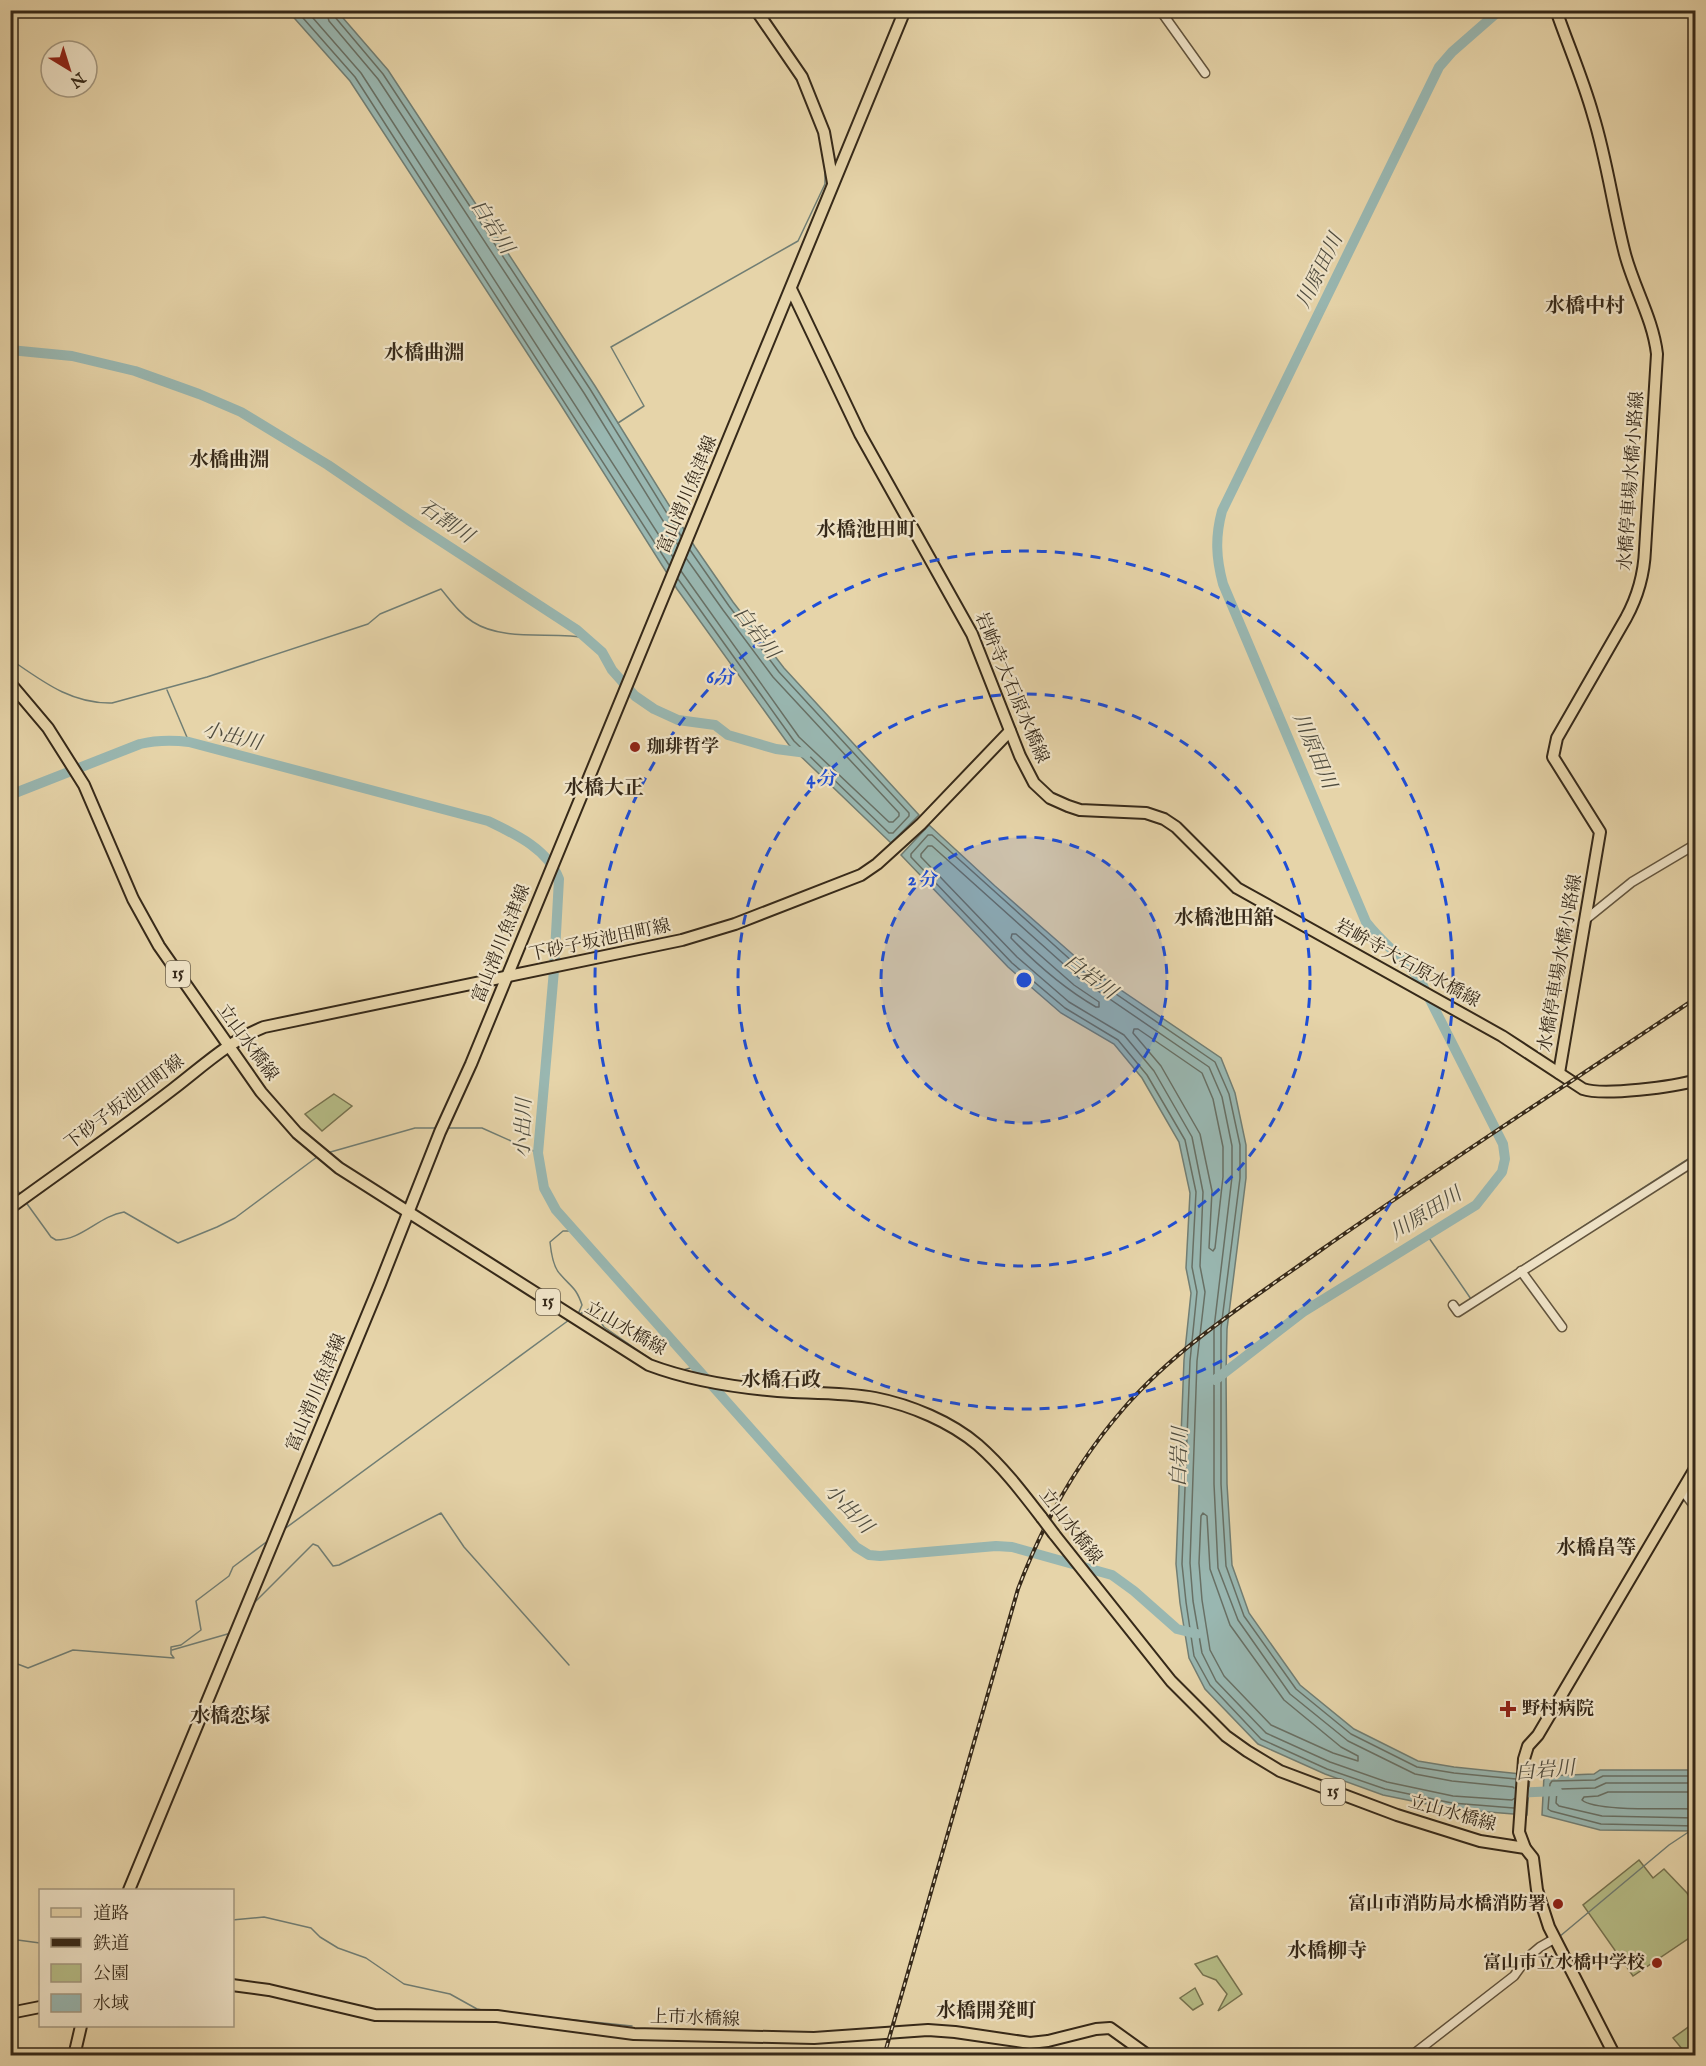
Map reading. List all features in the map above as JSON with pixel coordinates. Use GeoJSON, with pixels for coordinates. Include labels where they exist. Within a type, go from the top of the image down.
{"type":"FeatureCollection","features":[{"type":"Feature","properties":{"kind":"main road"},"geometry":{"type":"LineString","coordinates":[[756,10],[802,76],[824,132],[833,184]]}},
{"type":"Feature","properties":{"kind":"main road","name":"富山滑川魚津線"},"geometry":{"type":"LineString","coordinates":[[129,1889],[905,10]]}},
{"type":"Feature","properties":{"kind":"main road","name":"水橋停車場水橋小路線"},"geometry":{"type":"LineString","coordinates":[[1556,10],[1593,115],[1611,185],[1624,252],[1653,331],[1657,354],[1645,550],[1641,580],[1626,618],[1557,738],[1553,757],[1600,832],[1559,1073]]}},
{"type":"Feature","properties":{"kind":"main road","name":"岩峅寺大石原水橋線"},"geometry":{"type":"LineString","coordinates":[[791,289],[855,426],[972,634],[1025,769],[1041,791],[1050,798],[1080,810],[1146,813],[1164,819],[1176,827],[1237,888],[1502,1036],[1583,1089],[1595,1092],[1656,1088],[1695,1080]]}},
{"type":"Feature","properties":{"kind":"main road","name":"立山水橋線"},"geometry":{"type":"LineString","coordinates":[[10,683],[48,728],[78,775],[97,812],[130,892],[147,926],[194,998],[276,1110],[316,1150],[409,1213],[649,1365],[671,1374],[733,1385],[790,1392],[873,1397],[900,1404],[960,1432],[977,1444],[1005,1471],[1171,1681],[1226,1736],[1246,1751],[1280,1772],[1397,1815],[1480,1840],[1525,1848]]}},
{"type":"Feature","properties":{"kind":"main road","name":"下砂子坂池田町線"},"geometry":{"type":"LineString","coordinates":[[10,1208],[175,1087],[228,1045],[264,1027],[706,934],[861,875],[880,862],[1010,731]]}},
{"type":"Feature","properties":{"kind":"main road"},"geometry":{"type":"LineString","coordinates":[[1615,2055],[1554,1939],[1544,1915],[1537,1890],[1533,1858],[1525,1848],[1519,1832],[1524,1759],[1528,1746],[1538,1735],[1695,1467]]}},
{"type":"Feature","properties":{"kind":"main road","name":"上市水橋線"},"geometry":{"type":"LineString","coordinates":[[234,1985],[269,1990],[375,2015],[497,2016],[634,2034],[814,2038],[928,2030],[1030,2043],[1110,2028],[1149,2055]]}},
{"type":"Feature","properties":{"kind":"main road"},"geometry":{"type":"LineString","coordinates":[[10,2013],[39,2007]]}},
{"type":"Feature","properties":{"kind":"main road"},"geometry":{"type":"LineString","coordinates":[[74,2055],[81,2027]]}},
{"type":"Feature","properties":{"kind":"street"},"geometry":{"type":"LineString","coordinates":[[1160,10],[1204,73]]}},
{"type":"Feature","properties":{"kind":"street"},"geometry":{"type":"LineString","coordinates":[[1585,920],[1632,882],[1695,844]]}},
{"type":"Feature","properties":{"kind":"street"},"geometry":{"type":"LineString","coordinates":[[1453,1305],[1458,1312],[1695,1160]]}},
{"type":"Feature","properties":{"kind":"street"},"geometry":{"type":"LineString","coordinates":[[1521,1271],[1562,1327]]}},
{"type":"Feature","properties":{"kind":"street"},"geometry":{"type":"LineString","coordinates":[[1682,1490],[1695,1508]]}},
{"type":"Feature","properties":{"kind":"street"},"geometry":{"type":"LineString","coordinates":[[1411,2055],[1514,1976],[1527,1958],[1554,1939]]}},
{"type":"Feature","properties":{"kind":"green space"},"geometry":{"type":"Polygon","coordinates":[[[334,1094],[352,1106],[322,1131],[305,1114],[334,1094]]]}},
{"type":"Feature","properties":{"kind":"green space"},"geometry":{"type":"Polygon","coordinates":[[[1639,1860],[1653,1878],[1664,1869],[1687,1893],[1695,1908],[1695,1934],[1633,1976],[1583,1905],[1639,1860]]]}},
{"type":"Feature","properties":{"kind":"green space"},"geometry":{"type":"Polygon","coordinates":[[[1217,1956],[1242,1994],[1218,2011],[1227,1994],[1216,1980],[1203,1975],[1195,1964],[1217,1956]]]}},
{"type":"Feature","properties":{"kind":"green space"},"geometry":{"type":"Polygon","coordinates":[[[1195,1988],[1203,2004],[1193,2010],[1180,1998],[1195,1988]]]}},
{"type":"Feature","properties":{"kind":"green space"},"geometry":{"type":"Polygon","coordinates":[[[1694,2023],[1695,2054],[1687,2055],[1673,2038],[1694,2023]]]}},
{"type":"Feature","properties":{"kind":"water"},"geometry":{"type":"Polygon","coordinates":[[[288,11],[337,11],[388,70],[595,386],[695,547],[733,602],[784,668],[919,815],[891,843],[789,745],[677,589],[559,402],[350,81],[288,11]]]}},
{"type":"Feature","properties":{"kind":"water"},"geometry":{"type":"Polygon","coordinates":[[[929,825],[1087,967],[1221,1058],[1235,1093],[1246,1145],[1246,1178],[1227,1329],[1226,1375],[1227,1484],[1232,1565],[1249,1613],[1300,1685],[1354,1729],[1418,1761],[1530,1775],[1527,1815],[1451,1809],[1383,1795],[1325,1774],[1258,1744],[1205,1689],[1189,1658],[1176,1564],[1184,1360],[1191,1293],[1186,1268],[1190,1193],[1179,1142],[1142,1078],[1114,1044],[1061,1013],[1008,967],[901,855],[929,825]]]}},
{"type":"Feature","properties":{"kind":"water"},"geometry":{"type":"Polygon","coordinates":[[[1600,1770],[1695,1770],[1695,1831],[1600,1830],[1542,1815],[1544,1776],[1594,1774],[1600,1770]]]}},
{"type":"Feature","properties":{"kind":"waterway","name":"川原田川"},"geometry":{"type":"LineString","coordinates":[[1215,1380],[1303,1312],[1476,1205],[1502,1172],[1505,1159],[1503,1144],[1419,978],[1366,922],[1223,584],[1217,547],[1222,511],[1439,67],[1452,52],[1500,10]]}},
{"type":"Feature","properties":{"kind":"waterway"},"geometry":{"type":"LineString","coordinates":[[1681,10],[1696,22]]}},
{"type":"Feature","properties":{"kind":"waterway"},"geometry":{"type":"LineString","coordinates":[[793,74],[800,85]]}},
{"type":"Feature","properties":{"kind":"waterway"},"geometry":{"type":"LineString","coordinates":[[618,423],[644,406],[611,347],[798,241],[825,184],[825,170]]}},
{"type":"Feature","properties":{"kind":"waterway","name":"石割川"},"geometry":{"type":"LineString","coordinates":[[10,350],[72,356],[135,371],[241,412],[328,465],[577,630],[602,652],[612,670],[635,696],[654,709],[678,720],[715,725],[728,735],[776,749],[807,753]]}},
{"type":"Feature","properties":{"kind":"waterway"},"geometry":{"type":"LineString","coordinates":[[10,659],[58,690],[83,700],[112,703],[207,677],[368,624],[380,614],[441,589],[464,615],[485,628],[514,634],[588,638]]}},
{"type":"Feature","properties":{"kind":"waterway"},"geometry":{"type":"LineString","coordinates":[[167,690],[189,742]]}},
{"type":"Feature","properties":{"kind":"waterway","name":"小出川"},"geometry":{"type":"LineString","coordinates":[[10,795],[140,744],[183,741],[488,821],[509,831],[539,851],[554,868],[559,879],[554,970],[538,1153],[544,1188],[556,1210],[856,1547],[869,1555],[880,1556],[996,1546],[1012,1547],[1112,1575],[1177,1629],[1197,1634]]}},
{"type":"Feature","properties":{"kind":"waterway"},"geometry":{"type":"LineString","coordinates":[[327,1153],[415,1128],[436,1128]]}},
{"type":"Feature","properties":{"kind":"waterway"},"geometry":{"type":"LineString","coordinates":[[447,1128],[482,1128],[538,1153]]}},
{"type":"Feature","properties":{"kind":"waterway"},"geometry":{"type":"LineString","coordinates":[[1520,1267],[1696,1154]]}},
{"type":"Feature","properties":{"kind":"waterway"},"geometry":{"type":"LineString","coordinates":[[25,1201],[51,1237],[56,1240],[74,1236],[106,1218],[124,1212],[178,1243],[235,1218],[317,1157]]}},
{"type":"Feature","properties":{"kind":"waterway"},"geometry":{"type":"LineString","coordinates":[[10,1181],[21,1195]]}},
{"type":"Feature","properties":{"kind":"waterway"},"geometry":{"type":"LineString","coordinates":[[574,1231],[563,1231],[550,1242],[556,1267],[580,1299],[582,1305],[578,1314]]}},
{"type":"Feature","properties":{"kind":"waterway"},"geometry":{"type":"LineString","coordinates":[[1427,1235],[1471,1299]]}},
{"type":"Feature","properties":{"kind":"waterway"},"geometry":{"type":"LineString","coordinates":[[578,1315],[591,1308],[604,1327],[655,1362]]}},
{"type":"Feature","properties":{"kind":"waterway"},"geometry":{"type":"LineString","coordinates":[[283,1530],[569,1320]]}},
{"type":"Feature","properties":{"kind":"waterway"},"geometry":{"type":"LineString","coordinates":[[683,1370],[694,1367]]}},
{"type":"Feature","properties":{"kind":"waterway"},"geometry":{"type":"LineString","coordinates":[[253,1604],[313,1544],[318,1546],[333,1566],[339,1565],[441,1513],[464,1547],[569,1665]]}},
{"type":"Feature","properties":{"kind":"waterway"},"geometry":{"type":"LineString","coordinates":[[10,1664],[15,1663],[28,1668],[73,1650],[174,1658],[171,1654],[171,1647],[181,1645],[201,1630],[196,1601],[229,1576],[233,1567],[269,1540]]}},
{"type":"Feature","properties":{"kind":"waterway"},"geometry":{"type":"LineString","coordinates":[[241,1630],[249,1614]]}},
{"type":"Feature","properties":{"kind":"waterway"},"geometry":{"type":"LineString","coordinates":[[172,1650],[231,1633]]}},
{"type":"Feature","properties":{"kind":"waterway","name":"白岩川"},"geometry":{"type":"LineString","coordinates":[[1516,1793],[1557,1791]]}},
{"type":"Feature","properties":{"kind":"waterway"},"geometry":{"type":"LineString","coordinates":[[1559,1937],[1669,1845],[1690,1831]]}},
{"type":"Feature","properties":{"kind":"waterway"},"geometry":{"type":"LineString","coordinates":[[234,1920],[264,1917],[311,1928],[320,1937],[338,1948],[366,1958],[404,1984],[450,1994],[477,2009],[487,2011]]}},
{"type":"Feature","properties":{"kind":"waterway"},"geometry":{"type":"LineString","coordinates":[[10,1939],[39,1943]]}},
{"type":"Feature","properties":{"kind":"waterway"},"geometry":{"type":"LineString","coordinates":[[545,2017],[632,2026]]}},
{"type":"Feature","properties":{"kind":"railway"},"geometry":{"type":"LineString","coordinates":[[884,2056],[1018,1589],[1050,1517],[1076,1472],[1107,1429],[1124,1408],[1169,1363],[1218,1323],[1414,1186],[1696,998]]}},
{"type":"Feature","properties":{"kind":"place","name":"珈琲哲学"},"geometry":{"type":"Point","coordinates":[635,747]}},
{"type":"Feature","properties":{"kind":"place","name":"野村病院"},"geometry":{"type":"Point","coordinates":[1508,1709]}},
{"type":"Feature","properties":{"kind":"place","name":"富山市消防局水橋消防署"},"geometry":{"type":"Point","coordinates":[1558,1904]}},
{"type":"Feature","properties":{"kind":"place","name":"富山市立水橋中学校"},"geometry":{"type":"Point","coordinates":[1657,1963]}},
{"type":"Feature","properties":{"kind":"district","name":"水橋中村"},"geometry":{"type":"Point","coordinates":[1585,306]}},
{"type":"Feature","properties":{"kind":"district","name":"水橋曲淵"},"geometry":{"type":"Point","coordinates":[424,353]}},
{"type":"Feature","properties":{"kind":"district","name":"水橋曲淵"},"geometry":{"type":"Point","coordinates":[229,460]}},
{"type":"Feature","properties":{"kind":"district","name":"水橋池田町"},"geometry":{"type":"Point","coordinates":[866,530]}},
{"type":"Feature","properties":{"kind":"district","name":"水橋大正"},"geometry":{"type":"Point","coordinates":[604,788]}},
{"type":"Feature","properties":{"kind":"district","name":"水橋池田舘"},"geometry":{"type":"Point","coordinates":[1224,918]}},
{"type":"Feature","properties":{"kind":"district","name":"水橋石政"},"geometry":{"type":"Point","coordinates":[781,1380]}},
{"type":"Feature","properties":{"kind":"district","name":"水橋畠等"},"geometry":{"type":"Point","coordinates":[1596,1548]}},
{"type":"Feature","properties":{"kind":"district","name":"水橋恋塚"},"geometry":{"type":"Point","coordinates":[230,1716]}},
{"type":"Feature","properties":{"kind":"district","name":"水橋柳寺"},"geometry":{"type":"Point","coordinates":[1327,1951]}},
{"type":"Feature","properties":{"kind":"district","name":"水橋開発町"},"geometry":{"type":"Point","coordinates":[986,2011]}}]}
